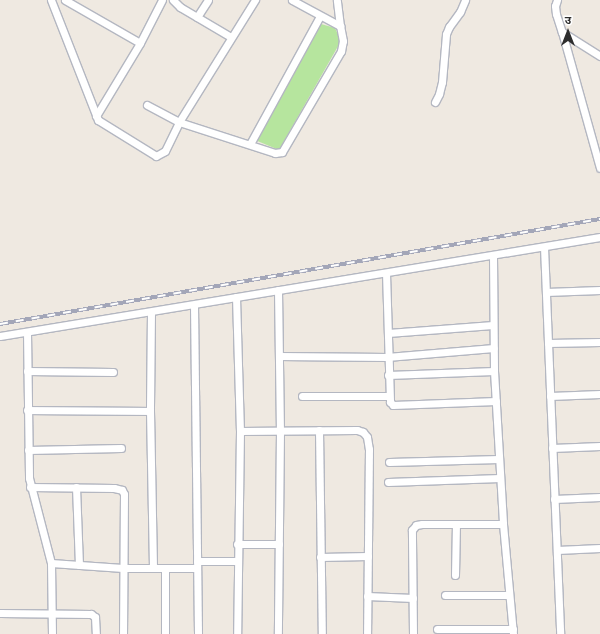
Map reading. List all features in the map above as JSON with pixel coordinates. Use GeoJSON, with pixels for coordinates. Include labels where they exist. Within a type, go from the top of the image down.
{"type":"FeatureCollection","features":[{"type":"Feature","properties":{"kind":"street"},"geometry":{"type":"LineString","coordinates":[[51,0],[96,116],[103,124],[156,156],[165,151],[179,122],[255,0]]}},
{"type":"Feature","properties":{"kind":"street"},"geometry":{"type":"LineString","coordinates":[[65,0],[140,43]]}},
{"type":"Feature","properties":{"kind":"street"},"geometry":{"type":"LineString","coordinates":[[96,116],[140,43],[162,0]]}},
{"type":"Feature","properties":{"kind":"street"},"geometry":{"type":"LineString","coordinates":[[173,0],[180,7],[231,38]]}},
{"type":"Feature","properties":{"kind":"street"},"geometry":{"type":"LineString","coordinates":[[197,17],[208,0]]}},
{"type":"Feature","properties":{"kind":"street"},"geometry":{"type":"LineString","coordinates":[[292,0],[340,26]]}},
{"type":"Feature","properties":{"kind":"street"},"geometry":{"type":"LineString","coordinates":[[147,105],[179,122],[278,153],[284,149],[341,51],[343,41],[337,0]]}},
{"type":"Feature","properties":{"kind":"street"},"geometry":{"type":"LineString","coordinates":[[435,102],[442,82],[446,34],[448,27],[463,6],[465,0]]}},
{"type":"Feature","properties":{"kind":"street"},"geometry":{"type":"LineString","coordinates":[[557,0],[555,6],[556,14],[600,168]]}},
{"type":"Feature","properties":{"kind":"street"},"geometry":{"type":"LineString","coordinates":[[250,144],[320,16]]}},
{"type":"Feature","properties":{"kind":"street"},"geometry":{"type":"LineString","coordinates":[[562,32],[600,56]]}},
{"type":"Feature","properties":{"kind":"street"},"geometry":{"type":"LineString","coordinates":[[0,336],[600,237]]}},
{"type":"Feature","properties":{"kind":"street"},"geometry":{"type":"LineString","coordinates":[[544,247],[560,634]]}},
{"type":"Feature","properties":{"kind":"street"},"geometry":{"type":"LineString","coordinates":[[437,629],[513,632],[503,524],[494,370],[493,255]]}},
{"type":"Feature","properties":{"kind":"street"},"geometry":{"type":"LineString","coordinates":[[386,273],[388,333],[387,357],[390,402],[393,405],[496,401]]}},
{"type":"Feature","properties":{"kind":"street"},"geometry":{"type":"LineString","coordinates":[[278,290],[280,431],[278,634]]}},
{"type":"Feature","properties":{"kind":"street"},"geometry":{"type":"LineString","coordinates":[[546,292],[600,290]]}},
{"type":"Feature","properties":{"kind":"street"},"geometry":{"type":"LineString","coordinates":[[236,297],[240,432],[237,544],[237,634]]}},
{"type":"Feature","properties":{"kind":"street"},"geometry":{"type":"LineString","coordinates":[[194,305],[198,634]]}},
{"type":"Feature","properties":{"kind":"street"},"geometry":{"type":"LineString","coordinates":[[151,312],[150,411],[153,568]]}},
{"type":"Feature","properties":{"kind":"street"},"geometry":{"type":"LineString","coordinates":[[388,333],[493,325]]}},
{"type":"Feature","properties":{"kind":"street"},"geometry":{"type":"LineString","coordinates":[[27,332],[27,410],[30,487],[51,563],[52,634]]}},
{"type":"Feature","properties":{"kind":"street"},"geometry":{"type":"LineString","coordinates":[[548,343],[600,342]]}},
{"type":"Feature","properties":{"kind":"street"},"geometry":{"type":"LineString","coordinates":[[279,356],[387,357],[494,348]]}},
{"type":"Feature","properties":{"kind":"street"},"geometry":{"type":"LineString","coordinates":[[388,375],[494,370]]}},
{"type":"Feature","properties":{"kind":"street"},"geometry":{"type":"LineString","coordinates":[[27,371],[113,372]]}},
{"type":"Feature","properties":{"kind":"street"},"geometry":{"type":"LineString","coordinates":[[550,396],[600,394]]}},
{"type":"Feature","properties":{"kind":"street"},"geometry":{"type":"LineString","coordinates":[[302,396],[389,396]]}},
{"type":"Feature","properties":{"kind":"street"},"geometry":{"type":"LineString","coordinates":[[27,410],[150,411]]}},
{"type":"Feature","properties":{"kind":"street"},"geometry":{"type":"LineString","coordinates":[[319,430],[322,634]]}},
{"type":"Feature","properties":{"kind":"street"},"geometry":{"type":"LineString","coordinates":[[240,432],[357,430],[363,432],[367,438],[369,449],[367,634]]}},
{"type":"Feature","properties":{"kind":"street"},"geometry":{"type":"LineString","coordinates":[[552,448],[600,446]]}},
{"type":"Feature","properties":{"kind":"street"},"geometry":{"type":"LineString","coordinates":[[28,450],[121,448]]}},
{"type":"Feature","properties":{"kind":"street"},"geometry":{"type":"LineString","coordinates":[[389,462],[499,459]]}},
{"type":"Feature","properties":{"kind":"street"},"geometry":{"type":"LineString","coordinates":[[388,482],[500,478]]}},
{"type":"Feature","properties":{"kind":"street"},"geometry":{"type":"LineString","coordinates":[[30,487],[114,488],[122,490],[124,494],[123,634]]}},
{"type":"Feature","properties":{"kind":"street"},"geometry":{"type":"LineString","coordinates":[[76,487],[79,565]]}},
{"type":"Feature","properties":{"kind":"street"},"geometry":{"type":"LineString","coordinates":[[554,499],[600,497]]}},
{"type":"Feature","properties":{"kind":"street"},"geometry":{"type":"LineString","coordinates":[[455,575],[456,524]]}},
{"type":"Feature","properties":{"kind":"street"},"geometry":{"type":"LineString","coordinates":[[413,634],[412,530],[416,525],[503,524]]}},
{"type":"Feature","properties":{"kind":"street"},"geometry":{"type":"LineString","coordinates":[[237,544],[279,544]]}},
{"type":"Feature","properties":{"kind":"street"},"geometry":{"type":"LineString","coordinates":[[557,550],[600,548]]}},
{"type":"Feature","properties":{"kind":"street"},"geometry":{"type":"LineString","coordinates":[[320,557],[368,556]]}},
{"type":"Feature","properties":{"kind":"street"},"geometry":{"type":"LineString","coordinates":[[51,563],[123,568],[165,568],[237,561]]}},
{"type":"Feature","properties":{"kind":"street"},"geometry":{"type":"LineString","coordinates":[[165,568],[165,634]]}},
{"type":"Feature","properties":{"kind":"street"},"geometry":{"type":"LineString","coordinates":[[445,595],[509,595]]}},
{"type":"Feature","properties":{"kind":"street"},"geometry":{"type":"LineString","coordinates":[[367,596],[413,598]]}},
{"type":"Feature","properties":{"kind":"street"},"geometry":{"type":"LineString","coordinates":[[0,613],[94,615],[96,620],[96,634]]}},
{"type":"Feature","properties":{"kind":"green space"},"geometry":{"type":"Polygon","coordinates":[[[321,24],[335,28],[341,41],[279,150],[255,140],[321,24]]]}},
{"type":"Feature","properties":{"kind":"railway"},"geometry":{"type":"LineString","coordinates":[[0,324],[600,219]]}}]}
